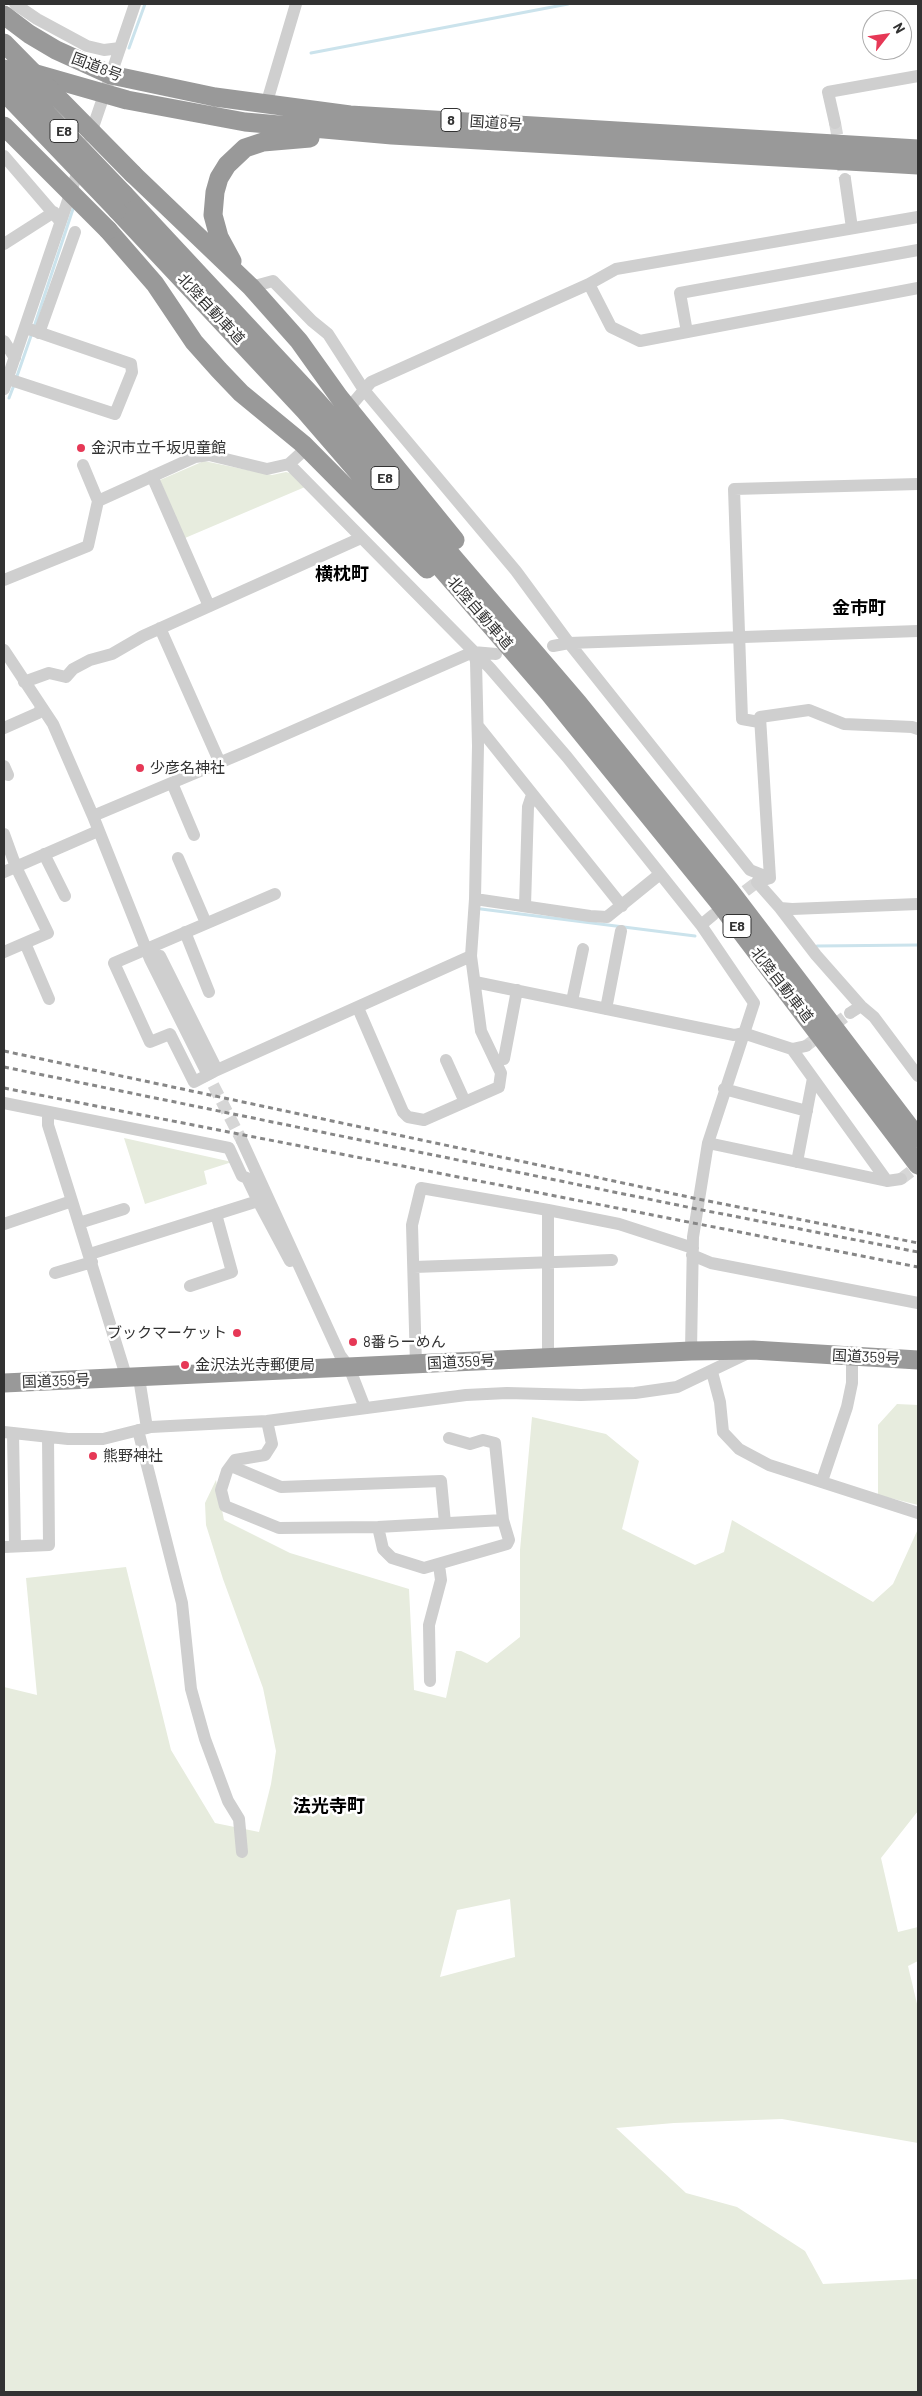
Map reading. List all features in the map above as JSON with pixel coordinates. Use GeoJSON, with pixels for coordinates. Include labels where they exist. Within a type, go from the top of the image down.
{"type":"FeatureCollection","features":[{"type":"Feature","properties":{"kind":"highway","name":"国道8号"},"geometry":{"type":"LineString","coordinates":[[4,15],[29,34],[56,50],[111,75],[215,98],[350,115],[918,149]]}},
{"type":"Feature","properties":{"kind":"highway"},"geometry":{"type":"LineString","coordinates":[[4,43],[133,174],[251,287],[300,341],[339,397],[430,508],[610,737],[635,773]]}},
{"type":"Feature","properties":{"kind":"highway","name":"国道8号"},"geometry":{"type":"LineString","coordinates":[[4,64],[105,94],[245,122],[392,135],[918,165]]}},
{"type":"Feature","properties":{"kind":"highway","name":"北陸自動車道"},"geometry":{"type":"LineString","coordinates":[[4,69],[305,411],[549,693],[717,900],[918,1165]]}},
{"type":"Feature","properties":{"kind":"highway","name":"北陸自動車道"},"geometry":{"type":"LineString","coordinates":[[4,92],[121,202],[245,323],[393,486],[635,773],[736,898],[918,1138]]}},
{"type":"Feature","properties":{"kind":"highway"},"geometry":{"type":"LineString","coordinates":[[4,126],[108,230],[155,284],[194,342],[241,393],[303,444],[549,693]]}},
{"type":"Feature","properties":{"kind":"highway"},"geometry":{"type":"LineString","coordinates":[[251,287],[226,253],[214,226],[212,205],[219,178],[227,165],[245,148],[263,142],[392,135]]}},
{"type":"Feature","properties":{"kind":"highway","name":"国道359号"},"geometry":{"type":"LineString","coordinates":[[4,1383],[691,1351],[752,1350],[918,1360]]}},
{"type":"Feature","properties":{"kind":"street"},"geometry":{"type":"LineString","coordinates":[[15,4],[36,19],[87,46],[104,50],[120,48]]}},
{"type":"Feature","properties":{"kind":"street"},"geometry":{"type":"LineString","coordinates":[[33,330],[57,216],[105,94],[135,4]]}},
{"type":"Feature","properties":{"kind":"street"},"geometry":{"type":"LineString","coordinates":[[266,105],[296,4]]}},
{"type":"Feature","properties":{"kind":"street"},"geometry":{"type":"LineString","coordinates":[[835,123],[828,92],[918,76]]}},
{"type":"Feature","properties":{"kind":"street"},"geometry":{"type":"LineString","coordinates":[[4,158],[57,216]]}},
{"type":"Feature","properties":{"kind":"street"},"geometry":{"type":"LineString","coordinates":[[845,179],[852,228]]}},
{"type":"Feature","properties":{"kind":"street"},"geometry":{"type":"LineString","coordinates":[[4,244],[57,216]]}},
{"type":"Feature","properties":{"kind":"street"},"geometry":{"type":"LineString","coordinates":[[354,402],[371,382],[589,284],[616,269],[918,217]]}},
{"type":"Feature","properties":{"kind":"street"},"geometry":{"type":"LineString","coordinates":[[33,330],[131,364],[132,372],[116,414],[11,382],[15,358],[33,330],[75,232]]}},
{"type":"Feature","properties":{"kind":"street"},"geometry":{"type":"LineString","coordinates":[[687,332],[680,293],[918,250]]}},
{"type":"Feature","properties":{"kind":"street"},"geometry":{"type":"LineString","coordinates":[[251,287],[273,281],[312,321],[328,334],[364,390],[516,571],[570,643],[750,870],[770,878]]}},
{"type":"Feature","properties":{"kind":"street"},"geometry":{"type":"LineString","coordinates":[[589,284],[611,327],[640,341],[918,288]]}},
{"type":"Feature","properties":{"kind":"street"},"geometry":{"type":"LineString","coordinates":[[4,341],[15,358]]}},
{"type":"Feature","properties":{"kind":"street"},"geometry":{"type":"LineString","coordinates":[[98,501],[196,457],[209,455],[267,469],[289,464],[300,454]]}},
{"type":"Feature","properties":{"kind":"street"},"geometry":{"type":"LineString","coordinates":[[289,464],[490,668],[567,757],[701,925],[754,1003],[708,1143],[692,1251],[691,1351]]}},
{"type":"Feature","properties":{"kind":"street"},"geometry":{"type":"LineString","coordinates":[[4,580],[88,546],[98,501],[83,465]]}},
{"type":"Feature","properties":{"kind":"street"},"geometry":{"type":"LineString","coordinates":[[152,476],[209,606]]}},
{"type":"Feature","properties":{"kind":"street"},"geometry":{"type":"LineString","coordinates":[[760,722],[742,718],[734,489],[918,484]]}},
{"type":"Feature","properties":{"kind":"street"},"geometry":{"type":"LineString","coordinates":[[24,682],[49,673],[66,677],[73,669],[90,660],[112,654],[160,628],[361,538]]}},
{"type":"Feature","properties":{"kind":"street"},"geometry":{"type":"LineString","coordinates":[[160,628],[220,763]]}},
{"type":"Feature","properties":{"kind":"street"},"geometry":{"type":"LineString","coordinates":[[553,646],[570,643],[918,631]]}},
{"type":"Feature","properties":{"kind":"street"},"geometry":{"type":"LineString","coordinates":[[4,650],[53,724],[93,816],[148,954],[211,1069]]}},
{"type":"Feature","properties":{"kind":"street"},"geometry":{"type":"LineString","coordinates":[[358,1008],[403,1112],[408,1117],[424,1120],[499,1087],[501,1073],[481,1031],[471,956],[475,899],[478,746],[476,661],[473,652]]}},
{"type":"Feature","properties":{"kind":"street"},"geometry":{"type":"LineString","coordinates":[[93,816],[220,763],[473,652],[496,654]]}},
{"type":"Feature","properties":{"kind":"street"},"geometry":{"type":"LineString","coordinates":[[4,728],[38,713],[41,708]]}},
{"type":"Feature","properties":{"kind":"street"},"geometry":{"type":"LineString","coordinates":[[770,878],[760,717],[809,710],[844,724],[912,727],[918,729]]}},
{"type":"Feature","properties":{"kind":"street"},"geometry":{"type":"LineString","coordinates":[[477,724],[622,906]]}},
{"type":"Feature","properties":{"kind":"street"},"geometry":{"type":"LineString","coordinates":[[172,783],[194,835]]}},
{"type":"Feature","properties":{"kind":"street"},"geometry":{"type":"LineString","coordinates":[[525,906],[528,808],[532,795]]}},
{"type":"Feature","properties":{"kind":"street"},"geometry":{"type":"LineString","coordinates":[[4,872],[98,831]]}},
{"type":"Feature","properties":{"kind":"street"},"geometry":{"type":"LineString","coordinates":[[4,834],[16,867],[48,933],[4,952]]}},
{"type":"Feature","properties":{"kind":"street"},"geometry":{"type":"LineString","coordinates":[[44,854],[65,896]]}},
{"type":"Feature","properties":{"kind":"street"},"geometry":{"type":"LineString","coordinates":[[178,858],[206,923]]}},
{"type":"Feature","properties":{"kind":"street"},"geometry":{"type":"LineString","coordinates":[[475,899],[607,917],[660,874]]}},
{"type":"Feature","properties":{"kind":"street"},"geometry":{"type":"LineString","coordinates":[[770,878],[757,882],[780,908],[855,1009],[874,1017],[918,1074]]}},
{"type":"Feature","properties":{"kind":"street"},"geometry":{"type":"LineString","coordinates":[[274,894],[185,932],[148,954],[114,963],[150,1042],[170,1034],[194,1082],[211,1069],[358,1008],[471,956]]}},
{"type":"Feature","properties":{"kind":"street"},"geometry":{"type":"LineString","coordinates":[[780,908],[792,910],[918,904]]}},
{"type":"Feature","properties":{"kind":"street"},"geometry":{"type":"LineString","coordinates":[[701,925],[713,915]]}},
{"type":"Feature","properties":{"kind":"street"},"geometry":{"type":"LineString","coordinates":[[606,1009],[621,931]]}},
{"type":"Feature","properties":{"kind":"street"},"geometry":{"type":"LineString","coordinates":[[185,932],[209,992]]}},
{"type":"Feature","properties":{"kind":"street"},"geometry":{"type":"LineString","coordinates":[[25,943],[49,999]]}},
{"type":"Feature","properties":{"kind":"street"},"geometry":{"type":"LineString","coordinates":[[572,1002],[583,949]]}},
{"type":"Feature","properties":{"kind":"street"},"geometry":{"type":"LineString","coordinates":[[475,982],[734,1034],[743,1034],[792,1049],[806,1046]]}},
{"type":"Feature","properties":{"kind":"street"},"geometry":{"type":"LineString","coordinates":[[504,1059],[517,990]]}},
{"type":"Feature","properties":{"kind":"street"},"geometry":{"type":"LineString","coordinates":[[792,1049],[887,1181]]}},
{"type":"Feature","properties":{"kind":"street"},"geometry":{"type":"LineString","coordinates":[[446,1060],[465,1102]]}},
{"type":"Feature","properties":{"kind":"street"},"geometry":{"type":"LineString","coordinates":[[797,1162],[813,1078]]}},
{"type":"Feature","properties":{"kind":"street"},"geometry":{"type":"LineString","coordinates":[[724,1090],[807,1110]]}},
{"type":"Feature","properties":{"kind":"street"},"geometry":{"type":"LineString","coordinates":[[4,1103],[229,1148],[242,1176],[247,1178],[288,1261],[301,1266]]}},
{"type":"Feature","properties":{"kind":"street"},"geometry":{"type":"LineString","coordinates":[[48,1112],[48,1125],[79,1223],[133,1378],[142,1429],[182,1602],[191,1688],[204,1739],[228,1801],[239,1818],[242,1852]]}},
{"type":"Feature","properties":{"kind":"street"},"geometry":{"type":"LineString","coordinates":[[242,1141],[301,1266],[340,1355],[349,1367],[366,1408]]}},
{"type":"Feature","properties":{"kind":"street"},"geometry":{"type":"LineString","coordinates":[[708,1143],[887,1181],[901,1179]]}},
{"type":"Feature","properties":{"kind":"street"},"geometry":{"type":"LineString","coordinates":[[416,1364],[412,1225],[421,1188],[619,1224],[692,1251],[711,1263],[918,1303]]}},
{"type":"Feature","properties":{"kind":"street"},"geometry":{"type":"LineString","coordinates":[[4,1224],[72,1201]]}},
{"type":"Feature","properties":{"kind":"street"},"geometry":{"type":"LineString","coordinates":[[55,1273],[91,1258],[258,1201]]}},
{"type":"Feature","properties":{"kind":"street"},"geometry":{"type":"LineString","coordinates":[[79,1223],[124,1208]]}},
{"type":"Feature","properties":{"kind":"street"},"geometry":{"type":"LineString","coordinates":[[548,1210],[548,1358]]}},
{"type":"Feature","properties":{"kind":"street"},"geometry":{"type":"LineString","coordinates":[[190,1286],[232,1272],[216,1214]]}},
{"type":"Feature","properties":{"kind":"street"},"geometry":{"type":"LineString","coordinates":[[414,1267],[612,1260]]}},
{"type":"Feature","properties":{"kind":"street"},"geometry":{"type":"LineString","coordinates":[[48,1437],[49,1546],[9,1547],[8,1433],[103,1439],[142,1429],[267,1421],[466,1395],[507,1393],[581,1395],[636,1393],[677,1387],[712,1372],[752,1350]]}},
{"type":"Feature","properties":{"kind":"street"},"geometry":{"type":"LineString","coordinates":[[822,1482],[847,1407],[852,1383],[852,1356]]}},
{"type":"Feature","properties":{"kind":"street"},"geometry":{"type":"LineString","coordinates":[[712,1372],[720,1402],[723,1432],[739,1449],[769,1465],[918,1513]]}},
{"type":"Feature","properties":{"kind":"street"},"geometry":{"type":"LineString","coordinates":[[267,1421],[272,1444],[265,1455],[235,1460],[221,1490],[225,1506],[279,1528],[378,1527],[503,1520]]}},
{"type":"Feature","properties":{"kind":"street"},"geometry":{"type":"LineString","coordinates":[[378,1527],[383,1549],[392,1558],[424,1568],[508,1544],[509,1540],[503,1520],[495,1443],[483,1440],[470,1444],[449,1438]]}},
{"type":"Feature","properties":{"kind":"street"},"geometry":{"type":"LineString","coordinates":[[231,1466],[281,1487],[441,1481],[446,1523]]}},
{"type":"Feature","properties":{"kind":"street"},"geometry":{"type":"LineString","coordinates":[[430,1681],[429,1624],[441,1580],[439,1565]]}},
{"type":"Feature","properties":{"kind":"shaded area"},"geometry":{"type":"Polygon","coordinates":[[[204,461],[272,475],[286,472],[293,474],[305,487],[185,538],[160,480],[204,461]]]}},
{"type":"Feature","properties":{"kind":"shaded area"},"geometry":{"type":"Polygon","coordinates":[[[124,1138],[232,1162],[204,1171],[207,1184],[145,1204],[124,1138]]]}},
{"type":"Feature","properties":{"kind":"shaded area"},"geometry":{"type":"Polygon","coordinates":[[[897,1404],[918,1405],[918,1505],[878,1495],[878,1425],[897,1404]]]}},
{"type":"Feature","properties":{"kind":"shaded area"},"geometry":{"type":"Polygon","coordinates":[[[532,1417],[606,1434],[639,1461],[622,1529],[695,1565],[724,1552],[732,1520],[873,1602],[893,1584],[918,1529],[918,1811],[881,1858],[898,1932],[918,1927],[918,1961],[908,1966],[918,2008],[918,2143],[782,2119],[674,2123],[616,2128],[686,2193],[737,2207],[805,2251],[823,2284],[918,2279],[918,2392],[4,2392],[4,1687],[37,1695],[26,1578],[126,1567],[171,1750],[215,1823],[259,1832],[271,1784],[276,1751],[263,1688],[223,1579],[206,1525],[205,1503],[216,1480],[224,1520],[290,1553],[409,1589],[414,1690],[446,1698],[456,1651],[461,1651],[487,1663],[520,1637],[520,1550],[532,1417]],[[510,1899],[457,1910],[440,1977],[515,1957],[510,1899]]]}},
{"type":"Feature","properties":{"kind":"waterway"},"geometry":{"type":"LineString","coordinates":[[129,48],[145,4]]}},
{"type":"Feature","properties":{"kind":"waterway"},"geometry":{"type":"LineString","coordinates":[[311,53],[568,4]]}},
{"type":"Feature","properties":{"kind":"waterway"},"geometry":{"type":"LineString","coordinates":[[34,327],[73,209]]}},
{"type":"Feature","properties":{"kind":"waterway"},"geometry":{"type":"LineString","coordinates":[[16,379],[32,333]]}},
{"type":"Feature","properties":{"kind":"waterway"},"geometry":{"type":"LineString","coordinates":[[9,398],[14,385]]}},
{"type":"Feature","properties":{"kind":"waterway"},"geometry":{"type":"LineString","coordinates":[[481,909],[695,936]]}},
{"type":"Feature","properties":{"kind":"waterway"},"geometry":{"type":"LineString","coordinates":[[817,946],[918,945]]}},
{"type":"Feature","properties":{"kind":"tunnel"},"geometry":{"type":"LineString","coordinates":[[835,123],[845,179]]}},
{"type":"Feature","properties":{"kind":"tunnel"},"geometry":{"type":"LineString","coordinates":[[731,902],[757,882]]}},
{"type":"Feature","properties":{"kind":"tunnel"},"geometry":{"type":"LineString","coordinates":[[806,1046],[850,1013]]}},
{"type":"Feature","properties":{"kind":"tunnel"},"geometry":{"type":"LineString","coordinates":[[205,1069],[242,1141]]}},
{"type":"Feature","properties":{"kind":"tunnel"},"geometry":{"type":"LineString","coordinates":[[901,1179],[918,1166]]}},
{"type":"Feature","properties":{"kind":"railway"},"geometry":{"type":"LineString","coordinates":[[4,1051],[698,1199],[918,1243]]}},
{"type":"Feature","properties":{"kind":"railway"},"geometry":{"type":"LineString","coordinates":[[4,1067],[697,1209],[918,1252]]}},
{"type":"Feature","properties":{"kind":"railway"},"geometry":{"type":"LineString","coordinates":[[4,1088],[918,1267]]}},
{"type":"Feature","properties":{"kind":"place","name":"金沢市立千坂児童館"},"geometry":{"type":"Point","coordinates":[81,448]}},
{"type":"Feature","properties":{"kind":"place","name":"少彦名神社"},"geometry":{"type":"Point","coordinates":[140,768]}},
{"type":"Feature","properties":{"kind":"place","name":"ブックマーケット"},"geometry":{"type":"Point","coordinates":[237,1333]}},
{"type":"Feature","properties":{"kind":"place","name":"8番らーめん"},"geometry":{"type":"Point","coordinates":[353,1342]}},
{"type":"Feature","properties":{"kind":"place","name":"金沢法光寺郵便局"},"geometry":{"type":"Point","coordinates":[185,1365]}},
{"type":"Feature","properties":{"kind":"place","name":"熊野神社"},"geometry":{"type":"Point","coordinates":[93,1456]}},
{"type":"Feature","properties":{"kind":"district","name":"横枕町"},"geometry":{"type":"Point","coordinates":[342,574]}},
{"type":"Feature","properties":{"kind":"district","name":"金市町"},"geometry":{"type":"Point","coordinates":[859,608]}},
{"type":"Feature","properties":{"kind":"district","name":"法光寺町"},"geometry":{"type":"Point","coordinates":[329,1806]}}]}
